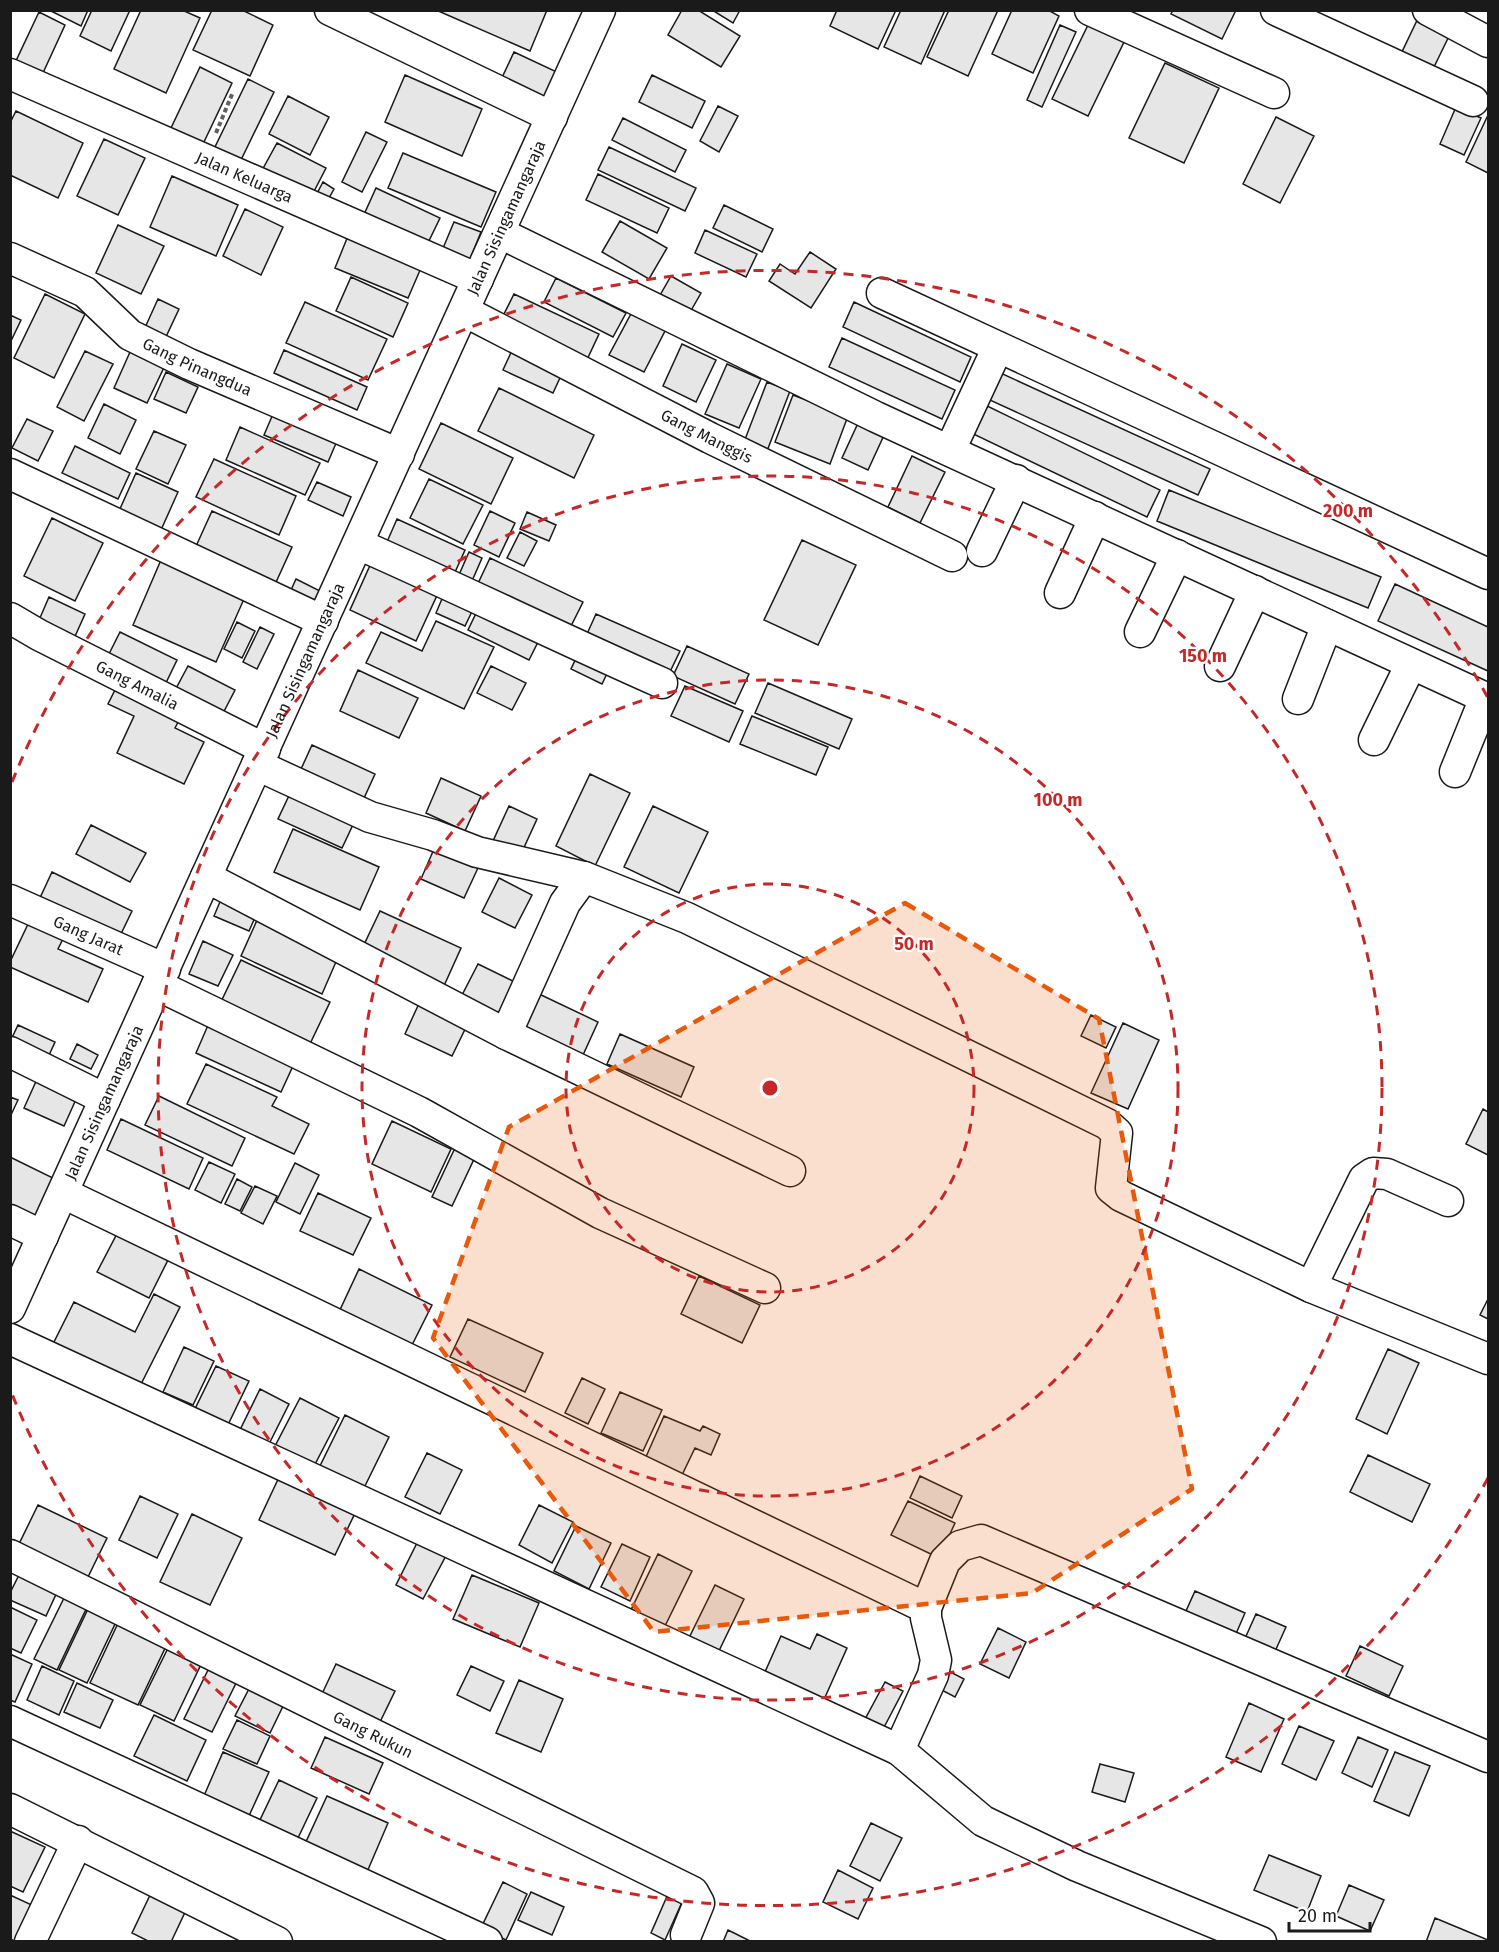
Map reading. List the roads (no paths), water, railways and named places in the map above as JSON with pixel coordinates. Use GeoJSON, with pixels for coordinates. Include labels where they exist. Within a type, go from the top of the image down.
{"type":"FeatureCollection","features":[{"type":"Feature","properties":{"kind":"street"},"geometry":{"type":"LineString","coordinates":[[330,10],[552,117]]}},
{"type":"Feature","properties":{"kind":"street","name":"Jalan Sisingamangaraja"},"geometry":{"type":"LineString","coordinates":[[10,1308],[600,10]]}},
{"type":"Feature","properties":{"kind":"street"},"geometry":{"type":"LineString","coordinates":[[1090,10],[1274,93]]}},
{"type":"Feature","properties":{"kind":"street"},"geometry":{"type":"LineString","coordinates":[[1276,10],[1473,101]]}},
{"type":"Feature","properties":{"kind":"street"},"geometry":{"type":"LineString","coordinates":[[1428,10],[1488,42]]}},
{"type":"Feature","properties":{"kind":"street","name":"Jalan Keluarga"},"geometry":{"type":"LineString","coordinates":[[10,74],[478,279]]}},
{"type":"Feature","properties":{"kind":"street"},"geometry":{"type":"LineString","coordinates":[[500,233],[876,417],[1487,699],[1455,772]]}},
{"type":"Feature","properties":{"kind":"street","name":"Gang Pinangdua"},"geometry":{"type":"LineString","coordinates":[[10,258],[85,292],[130,335],[189,364],[399,454]]}},
{"type":"Feature","properties":{"kind":"street"},"geometry":{"type":"LineString","coordinates":[[882,293],[1212,444],[1488,574]]}},
{"type":"Feature","properties":{"kind":"street","name":"Gang Manggis"},"geometry":{"type":"LineString","coordinates":[[464,311],[710,438],[952,556]]}},
{"type":"Feature","properties":{"kind":"street"},"geometry":{"type":"LineString","coordinates":[[950,450],[998,347]]}},
{"type":"Feature","properties":{"kind":"street"},"geometry":{"type":"LineString","coordinates":[[10,474],[323,621]]}},
{"type":"Feature","properties":{"kind":"street"},"geometry":{"type":"LineString","coordinates":[[982,551],[1016,480]]}},
{"type":"Feature","properties":{"kind":"street"},"geometry":{"type":"LineString","coordinates":[[1060,593],[1095,517]]}},
{"type":"Feature","properties":{"kind":"street"},"geometry":{"type":"LineString","coordinates":[[358,544],[662,683]]}},
{"type":"Feature","properties":{"kind":"street"},"geometry":{"type":"LineString","coordinates":[[1140,632],[1178,555]]}},
{"type":"Feature","properties":{"kind":"street"},"geometry":{"type":"LineString","coordinates":[[1220,666],[1255,591]]}},
{"type":"Feature","properties":{"kind":"street","name":"Gang Amalia"},"geometry":{"type":"LineString","coordinates":[[10,618],[370,817],[433,835],[477,852],[584,877],[687,918],[1107,1124],[1117,1133],[1111,1188],[1121,1196],[1311,1287]]}},
{"type":"Feature","properties":{"kind":"street"},"geometry":{"type":"LineString","coordinates":[[1298,699],[1327,625]]}},
{"type":"Feature","properties":{"kind":"street"},"geometry":{"type":"LineString","coordinates":[[1374,740],[1411,664]]}},
{"type":"Feature","properties":{"kind":"street"},"geometry":{"type":"LineString","coordinates":[[206,877],[506,1034],[790,1171]]}},
{"type":"Feature","properties":{"kind":"street"},"geometry":{"type":"LineString","coordinates":[[506,1034],[565,903],[584,877]]}},
{"type":"Feature","properties":{"kind":"street","name":"Gang Jarat"},"geometry":{"type":"LineString","coordinates":[[10,900],[419,1112],[600,1213],[765,1288]]}},
{"type":"Feature","properties":{"kind":"street"},"geometry":{"type":"LineString","coordinates":[[10,1052],[105,1099]]}},
{"type":"Feature","properties":{"kind":"street"},"geometry":{"type":"LineString","coordinates":[[1448,1201],[1388,1174],[1373,1173],[1364,1179],[1311,1287],[1488,1359]]}},
{"type":"Feature","properties":{"kind":"street"},"geometry":{"type":"LineString","coordinates":[[63,1193],[926,1608]]}},
{"type":"Feature","properties":{"kind":"street"},"geometry":{"type":"LineString","coordinates":[[10,1220],[43,1236]]}},
{"type":"Feature","properties":{"kind":"street"},"geometry":{"type":"LineString","coordinates":[[10,1339],[899,1750],[983,1821],[1077,1866],[1261,1941]]}},
{"type":"Feature","properties":{"kind":"street"},"geometry":{"type":"LineString","coordinates":[[899,1750],[933,1675],[936,1660],[926,1618],[926,1608],[945,1562],[960,1546],[981,1540],[1488,1757]]}},
{"type":"Feature","properties":{"kind":"street","name":"Gang Rukun"},"geometry":{"type":"LineString","coordinates":[[10,1556],[693,1892],[699,1903],[686,1935]]}},
{"type":"Feature","properties":{"kind":"street"},"geometry":{"type":"LineString","coordinates":[[10,1721],[486,1941]]}},
{"type":"Feature","properties":{"kind":"street"},"geometry":{"type":"LineString","coordinates":[[10,1809],[277,1941]]}},
{"type":"Feature","properties":{"kind":"street"},"geometry":{"type":"LineString","coordinates":[[30,1941],[78,1841]]}}]}
